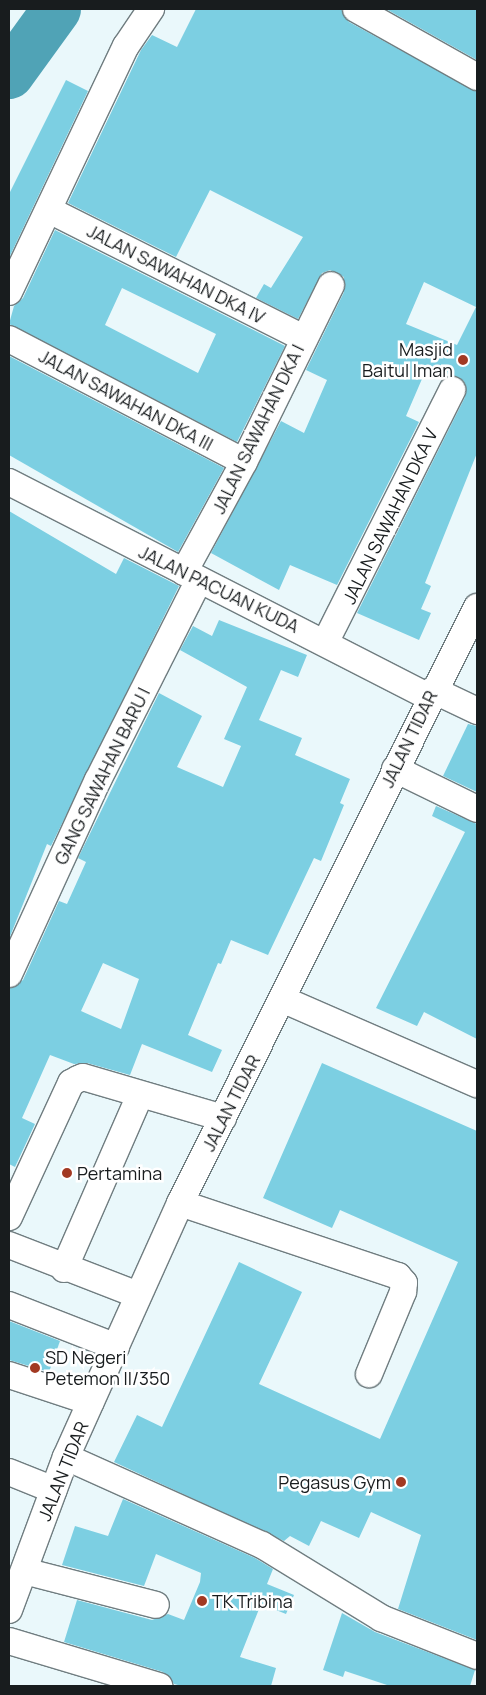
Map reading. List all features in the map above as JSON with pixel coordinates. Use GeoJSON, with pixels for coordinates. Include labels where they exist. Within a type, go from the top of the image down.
{"type":"FeatureCollection","features":[{"type":"Feature","properties":{"kind":"street"},"geometry":{"type":"LineString","coordinates":[[9,292],[126,46],[151,9]]}},
{"type":"Feature","properties":{"kind":"street"},"geometry":{"type":"LineString","coordinates":[[356,9],[477,77]]}},
{"type":"Feature","properties":{"kind":"street","name":"JALAN SAWAHAN DKA IV"},"geometry":{"type":"LineString","coordinates":[[49,210],[303,338]]}},
{"type":"Feature","properties":{"kind":"street","name":"JALAN SAWAHAN DKA I"},"geometry":{"type":"LineString","coordinates":[[192,576],[244,462],[330,285]]}},
{"type":"Feature","properties":{"kind":"street","name":"JALAN SAWAHAN DKA III"},"geometry":{"type":"LineString","coordinates":[[9,339],[244,462]]}},
{"type":"Feature","properties":{"kind":"street","name":"JALAN SAWAHAN DKA V"},"geometry":{"type":"LineString","coordinates":[[326,641],[452,390]]}},
{"type":"Feature","properties":{"kind":"street","name":"JALAN PACUAN KUDA"},"geometry":{"type":"LineString","coordinates":[[12,492],[192,576],[431,694],[477,711]]}},
{"type":"Feature","properties":{"kind":"street","name":"GANG SAWAHAN BARU I"},"geometry":{"type":"LineString","coordinates":[[9,974],[192,576]]}},
{"type":"Feature","properties":{"kind":"street","name":"JALAN TIDAR"},"geometry":{"type":"LineString","coordinates":[[9,1610],[66,1457],[180,1202],[282,999],[431,694],[477,607]]}},
{"type":"Feature","properties":{"kind":"street"},"geometry":{"type":"LineString","coordinates":[[395,769],[477,809]]}},
{"type":"Feature","properties":{"kind":"street"},"geometry":{"type":"LineString","coordinates":[[282,999],[477,1084]]}},
{"type":"Feature","properties":{"kind":"street"},"geometry":{"type":"LineString","coordinates":[[9,1218],[72,1083],[83,1076],[140,1095],[223,1118]]}},
{"type":"Feature","properties":{"kind":"street"},"geometry":{"type":"LineString","coordinates":[[64,1268],[140,1095]]}},
{"type":"Feature","properties":{"kind":"street"},"geometry":{"type":"LineString","coordinates":[[180,1202],[398,1276],[404,1283],[403,1292],[369,1374]]}},
{"type":"Feature","properties":{"kind":"street"},"geometry":{"type":"LineString","coordinates":[[9,1245],[138,1296]]}},
{"type":"Feature","properties":{"kind":"street"},"geometry":{"type":"LineString","coordinates":[[9,1305],[116,1346]]}},
{"type":"Feature","properties":{"kind":"street"},"geometry":{"type":"LineString","coordinates":[[9,1376],[91,1402]]}},
{"type":"Feature","properties":{"kind":"street"},"geometry":{"type":"LineString","coordinates":[[66,1457],[262,1545],[381,1618],[477,1656]]}},
{"type":"Feature","properties":{"kind":"street"},"geometry":{"type":"LineString","coordinates":[[9,1472],[54,1490]]}},
{"type":"Feature","properties":{"kind":"street"},"geometry":{"type":"LineString","coordinates":[[24,1571],[156,1605]]}},
{"type":"Feature","properties":{"kind":"street"},"geometry":{"type":"LineString","coordinates":[[9,1641],[159,1686]]}},
{"type":"Feature","properties":{"kind":"building"},"geometry":{"type":"Polygon","coordinates":[[[196,9],[341,9],[349,22],[477,92],[477,453],[425,583],[431,586],[421,609],[431,613],[419,640],[357,613],[465,397],[464,381],[428,365],[406,416],[419,422],[337,585],[290,565],[279,590],[211,553],[281,421],[304,433],[327,380],[306,370],[344,292],[344,277],[330,270],[322,273],[298,319],[256,298],[264,284],[271,288],[303,237],[210,190],[176,257],[68,203],[141,50],[152,35],[177,47],[196,9]],[[424,282],[406,324],[457,345],[476,307],[424,282]]]}},
{"type":"Feature","properties":{"kind":"building"},"geometry":{"type":"Polygon","coordinates":[[[386,9],[477,9],[477,60],[386,9]]]}},
{"type":"Feature","properties":{"kind":"building"},"geometry":{"type":"Polygon","coordinates":[[[66,80],[88,91],[9,258],[9,194],[66,80]]]}},
{"type":"Feature","properties":{"kind":"building"},"geometry":{"type":"Polygon","coordinates":[[[55,230],[285,346],[237,442],[9,324],[14,306],[23,298],[55,230]],[[122,288],[105,325],[198,373],[216,334],[122,288]]]}},
{"type":"Feature","properties":{"kind":"building"},"geometry":{"type":"Polygon","coordinates":[[[9,356],[224,468],[178,552],[9,455],[9,356]]]}},
{"type":"Feature","properties":{"kind":"building"},"geometry":{"type":"Polygon","coordinates":[[[9,511],[116,574],[124,558],[179,586],[51,846],[47,844],[9,939],[9,511]]]}},
{"type":"Feature","properties":{"kind":"building"},"geometry":{"type":"Polygon","coordinates":[[[219,620],[307,655],[298,677],[281,670],[259,720],[302,738],[295,755],[350,779],[340,803],[344,805],[321,861],[314,858],[268,955],[231,940],[221,964],[218,963],[188,1035],[222,1050],[212,1072],[142,1044],[130,1075],[87,1063],[74,1064],[50,1055],[22,1118],[35,1124],[15,1167],[9,1164],[9,989],[23,980],[59,901],[67,904],[86,862],[78,858],[159,693],[202,716],[177,767],[223,787],[241,746],[224,739],[247,687],[180,650],[193,626],[212,636],[219,620]],[[103,963],[81,1011],[121,1029],[139,979],[103,963]]]}},
{"type":"Feature","properties":{"kind":"building"},"geometry":{"type":"Polygon","coordinates":[[[468,724],[477,726],[477,792],[443,776],[468,724]]]}},
{"type":"Feature","properties":{"kind":"building"},"geometry":{"type":"Polygon","coordinates":[[[436,806],[477,824],[477,1039],[424,1012],[417,1026],[376,1008],[465,832],[432,816],[436,806]]]}},
{"type":"Feature","properties":{"kind":"building"},"geometry":{"type":"Polygon","coordinates":[[[322,1063],[477,1131],[477,1640],[398,1609],[421,1535],[371,1512],[359,1538],[321,1521],[309,1546],[290,1536],[284,1541],[114,1462],[137,1415],[162,1427],[239,1262],[302,1292],[259,1384],[380,1439],[458,1262],[340,1210],[332,1228],[263,1198],[322,1063]]]}},
{"type":"Feature","properties":{"kind":"building"},"geometry":{"type":"Polygon","coordinates":[[[9,1321],[60,1341],[49,1372],[9,1360],[9,1321]]]}},
{"type":"Feature","properties":{"kind":"building"},"geometry":{"type":"Polygon","coordinates":[[[123,1499],[255,1558],[273,1569],[267,1584],[294,1595],[286,1614],[261,1604],[240,1657],[276,1668],[271,1686],[182,1686],[174,1684],[163,1672],[64,1642],[77,1600],[152,1620],[168,1614],[184,1620],[200,1582],[201,1573],[156,1554],[144,1586],[62,1565],[75,1526],[108,1536],[123,1499]]]}},
{"type":"Feature","properties":{"kind":"building"},"geometry":{"type":"Polygon","coordinates":[[[342,1613],[375,1632],[475,1670],[470,1686],[390,1686],[345,1671],[343,1677],[323,1670],[342,1613]]]}},
{"type":"Feature","properties":{"kind":"waterway"},"geometry":{"type":"LineString","coordinates":[[9,74],[56,9]]}},
{"type":"Feature","properties":{"kind":"place","name":"Masjid Baitul Iman"},"geometry":{"type":"Point","coordinates":[463,360]}},
{"type":"Feature","properties":{"kind":"place","name":"Pertamina"},"geometry":{"type":"Point","coordinates":[67,1173]}},
{"type":"Feature","properties":{"kind":"place","name":"SD Negeri Petemon II/350"},"geometry":{"type":"Point","coordinates":[35,1368]}},
{"type":"Feature","properties":{"kind":"place","name":"Pegasus Gym"},"geometry":{"type":"Point","coordinates":[401,1482]}},
{"type":"Feature","properties":{"kind":"place","name":"TK Tribina"},"geometry":{"type":"Point","coordinates":[202,1601]}}]}
